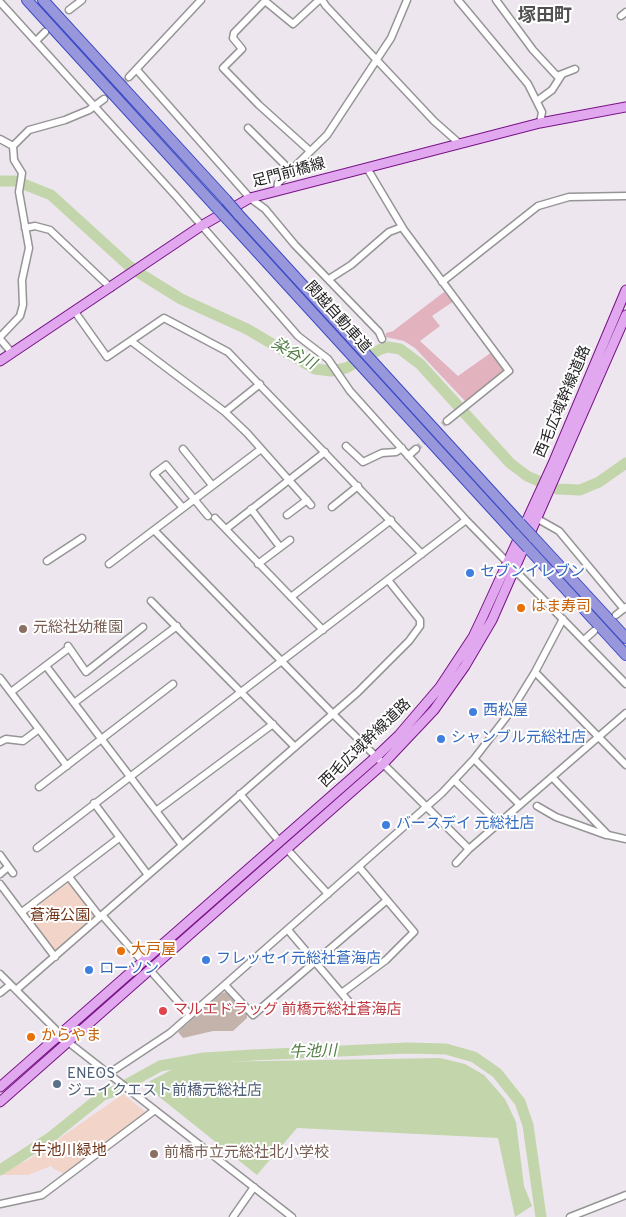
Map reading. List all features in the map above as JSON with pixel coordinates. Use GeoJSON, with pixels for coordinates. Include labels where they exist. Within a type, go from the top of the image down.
{"type":"FeatureCollection","features":[{"type":"Feature","properties":{"kind":"highway","name":"関越自動車道"},"geometry":{"type":"LineString","coordinates":[[27,0],[626,656]]}},
{"type":"Feature","properties":{"kind":"highway","name":"関越自動車道"},"geometry":{"type":"LineString","coordinates":[[43,0],[626,638]]}},
{"type":"Feature","properties":{"kind":"main road","name":"足門前橋線"},"geometry":{"type":"LineString","coordinates":[[0,361],[201,226],[250,198],[540,123],[626,107]]}},
{"type":"Feature","properties":{"kind":"main road","name":"西毛広域幹線道路"},"geometry":{"type":"LineString","coordinates":[[551,477],[626,290]]}},
{"type":"Feature","properties":{"kind":"main road","name":"西毛広域幹線道路"},"geometry":{"type":"LineString","coordinates":[[379,761],[426,704],[458,660],[480,623],[507,564],[543,494],[626,315]]}},
{"type":"Feature","properties":{"kind":"main road","name":"西毛広域幹線道路"},"geometry":{"type":"LineString","coordinates":[[0,1087],[60,1035],[146,966],[421,726],[447,693],[484,634],[514,572],[536,518],[543,494]]}},
{"type":"Feature","properties":{"kind":"main road","name":"西毛広域幹線道路"},"geometry":{"type":"LineString","coordinates":[[0,1102],[68,1042],[146,966]]}},
{"type":"Feature","properties":{"kind":"street"},"geometry":{"type":"LineString","coordinates":[[129,77],[201,0]]}},
{"type":"Feature","properties":{"kind":"street"},"geometry":{"type":"LineString","coordinates":[[310,151],[259,105],[223,68],[242,49],[233,38],[234,33],[267,0],[293,24],[321,0],[434,121],[460,144]]}},
{"type":"Feature","properties":{"kind":"street"},"geometry":{"type":"LineString","coordinates":[[277,191],[278,183],[327,135],[391,38],[407,0]]}},
{"type":"Feature","properties":{"kind":"street"},"geometry":{"type":"LineString","coordinates":[[458,0],[519,73],[542,112],[540,123]]}},
{"type":"Feature","properties":{"kind":"street"},"geometry":{"type":"LineString","coordinates":[[496,0],[533,50],[557,76],[561,76]]}},
{"type":"Feature","properties":{"kind":"street"},"geometry":{"type":"LineString","coordinates":[[69,10],[78,1]]}},
{"type":"Feature","properties":{"kind":"street"},"geometry":{"type":"LineString","coordinates":[[0,2],[298,336],[330,362],[341,378],[408,456],[466,520],[514,572],[626,684]]}},
{"type":"Feature","properties":{"kind":"street"},"geometry":{"type":"LineString","coordinates":[[36,41],[45,32]]}},
{"type":"Feature","properties":{"kind":"street"},"geometry":{"type":"LineString","coordinates":[[137,70],[250,198],[265,209],[295,245],[379,332],[382,339]]}},
{"type":"Feature","properties":{"kind":"street"},"geometry":{"type":"LineString","coordinates":[[537,101],[552,90],[561,76],[575,70]]}},
{"type":"Feature","properties":{"kind":"street"},"geometry":{"type":"LineString","coordinates":[[12,353],[0,338],[16,321],[23,305],[22,280],[29,248],[19,192],[22,176],[14,160],[13,146],[29,130],[65,120],[95,107],[104,99]]}},
{"type":"Feature","properties":{"kind":"street"},"geometry":{"type":"LineString","coordinates":[[248,128],[290,170]]}},
{"type":"Feature","properties":{"kind":"street"},"geometry":{"type":"LineString","coordinates":[[0,139],[13,146]]}},
{"type":"Feature","properties":{"kind":"street"},"geometry":{"type":"LineString","coordinates":[[367,168],[402,227],[509,371],[464,406],[447,422]]}},
{"type":"Feature","properties":{"kind":"street"},"geometry":{"type":"LineString","coordinates":[[442,282],[538,206],[560,198],[626,196]]}},
{"type":"Feature","properties":{"kind":"street"},"geometry":{"type":"LineString","coordinates":[[25,228],[35,226],[50,230],[111,288]]}},
{"type":"Feature","properties":{"kind":"street"},"geometry":{"type":"LineString","coordinates":[[329,279],[351,265],[388,232],[402,227]]}},
{"type":"Feature","properties":{"kind":"street"},"geometry":{"type":"LineString","coordinates":[[75,312],[107,357],[164,318],[228,352],[422,554]]}},
{"type":"Feature","properties":{"kind":"street"},"geometry":{"type":"LineString","coordinates":[[131,340],[225,412],[309,502],[287,515]]}},
{"type":"Feature","properties":{"kind":"street"},"geometry":{"type":"LineString","coordinates":[[225,412],[260,384]]}},
{"type":"Feature","properties":{"kind":"street"},"geometry":{"type":"LineString","coordinates":[[346,446],[363,462],[382,454],[396,452],[402,448]]}},
{"type":"Feature","properties":{"kind":"street"},"geometry":{"type":"LineString","coordinates":[[183,449],[212,486]]}},
{"type":"Feature","properties":{"kind":"street"},"geometry":{"type":"LineString","coordinates":[[109,564],[261,449]]}},
{"type":"Feature","properties":{"kind":"street"},"geometry":{"type":"LineString","coordinates":[[408,456],[416,449]]}},
{"type":"Feature","properties":{"kind":"street"},"geometry":{"type":"LineString","coordinates":[[226,529],[325,452]]}},
{"type":"Feature","properties":{"kind":"street"},"geometry":{"type":"LineString","coordinates":[[183,508],[154,474],[166,465],[208,516]]}},
{"type":"Feature","properties":{"kind":"street"},"geometry":{"type":"LineString","coordinates":[[332,507],[358,486]]}},
{"type":"Feature","properties":{"kind":"street"},"geometry":{"type":"LineString","coordinates":[[251,509],[280,547]]}},
{"type":"Feature","properties":{"kind":"street"},"geometry":{"type":"LineString","coordinates":[[215,518],[322,630]]}},
{"type":"Feature","properties":{"kind":"street"},"geometry":{"type":"LineString","coordinates":[[536,518],[559,531],[625,608],[616,615]]}},
{"type":"Feature","properties":{"kind":"street"},"geometry":{"type":"LineString","coordinates":[[291,597],[391,520]]}},
{"type":"Feature","properties":{"kind":"street"},"geometry":{"type":"LineString","coordinates":[[37,848],[466,520]]}},
{"type":"Feature","properties":{"kind":"street"},"geometry":{"type":"LineString","coordinates":[[154,530],[379,761],[469,849]]}},
{"type":"Feature","properties":{"kind":"street"},"geometry":{"type":"LineString","coordinates":[[47,561],[82,538]]}},
{"type":"Feature","properties":{"kind":"street"},"geometry":{"type":"LineString","coordinates":[[258,564],[290,540]]}},
{"type":"Feature","properties":{"kind":"street"},"geometry":{"type":"LineString","coordinates":[[16,990],[333,714],[375,676],[410,640],[420,626],[420,620],[388,580]]}},
{"type":"Feature","properties":{"kind":"street"},"geometry":{"type":"LineString","coordinates":[[151,601],[295,747]]}},
{"type":"Feature","properties":{"kind":"street"},"geometry":{"type":"LineString","coordinates":[[108,1074],[165,1037],[426,808],[454,780],[474,759],[511,711],[535,672],[563,619]]}},
{"type":"Feature","properties":{"kind":"street"},"geometry":{"type":"LineString","coordinates":[[11,692],[68,647],[86,672],[144,626]]}},
{"type":"Feature","properties":{"kind":"street"},"geometry":{"type":"LineString","coordinates":[[74,702],[177,626]]}},
{"type":"Feature","properties":{"kind":"street"},"geometry":{"type":"LineString","coordinates":[[584,640],[594,632]]}},
{"type":"Feature","properties":{"kind":"street"},"geometry":{"type":"LineString","coordinates":[[46,666],[182,846]]}},
{"type":"Feature","properties":{"kind":"street"},"geometry":{"type":"LineString","coordinates":[[535,672],[626,765]]}},
{"type":"Feature","properties":{"kind":"street"},"geometry":{"type":"LineString","coordinates":[[0,678],[67,766]]}},
{"type":"Feature","properties":{"kind":"street"},"geometry":{"type":"LineString","coordinates":[[40,787],[173,684]]}},
{"type":"Feature","properties":{"kind":"street"},"geometry":{"type":"LineString","coordinates":[[456,863],[469,849],[626,713]]}},
{"type":"Feature","properties":{"kind":"street"},"geometry":{"type":"LineString","coordinates":[[156,811],[273,724]]}},
{"type":"Feature","properties":{"kind":"street"},"geometry":{"type":"LineString","coordinates":[[0,742],[6,739],[23,741],[39,729]]}},
{"type":"Feature","properties":{"kind":"street"},"geometry":{"type":"LineString","coordinates":[[474,759],[520,805]]}},
{"type":"Feature","properties":{"kind":"street"},"geometry":{"type":"LineString","coordinates":[[552,777],[608,835]]}},
{"type":"Feature","properties":{"kind":"street"},"geometry":{"type":"LineString","coordinates":[[454,780],[499,824]]}},
{"type":"Feature","properties":{"kind":"street"},"geometry":{"type":"LineString","coordinates":[[240,794],[328,894]]}},
{"type":"Feature","properties":{"kind":"street"},"geometry":{"type":"LineString","coordinates":[[94,804],[148,875]]}},
{"type":"Feature","properties":{"kind":"street"},"geometry":{"type":"LineString","coordinates":[[537,806],[556,817],[608,835],[626,839]]}},
{"type":"Feature","properties":{"kind":"street"},"geometry":{"type":"LineString","coordinates":[[22,912],[119,838]]}},
{"type":"Feature","properties":{"kind":"street"},"geometry":{"type":"LineString","coordinates":[[0,855],[10,870],[0,874]]}},
{"type":"Feature","properties":{"kind":"street"},"geometry":{"type":"LineString","coordinates":[[343,992],[386,960],[413,935],[412,929],[359,867]]}},
{"type":"Feature","properties":{"kind":"street"},"geometry":{"type":"LineString","coordinates":[[69,877],[101,916],[190,1015]]}},
{"type":"Feature","properties":{"kind":"street"},"geometry":{"type":"LineString","coordinates":[[0,884],[55,956]]}},
{"type":"Feature","properties":{"kind":"street"},"geometry":{"type":"LineString","coordinates":[[225,985],[252,1016],[387,900]]}},
{"type":"Feature","properties":{"kind":"street"},"geometry":{"type":"LineString","coordinates":[[288,930],[343,992],[355,1009]]}},
{"type":"Feature","properties":{"kind":"street"},"geometry":{"type":"LineString","coordinates":[[0,974],[68,1042],[292,1217]]}},
{"type":"Feature","properties":{"kind":"street"},"geometry":{"type":"LineString","coordinates":[[0,993],[10,985]]}},
{"type":"Feature","properties":{"kind":"street"},"geometry":{"type":"LineString","coordinates":[[0,1204],[42,1195],[155,1110]]}},
{"type":"Feature","properties":{"kind":"street"},"geometry":{"type":"LineString","coordinates":[[232,1217],[254,1187]]}},
{"type":"Feature","properties":{"kind":"street"},"geometry":{"type":"LineString","coordinates":[[570,1217],[626,1195]]}},
{"type":"Feature","properties":{"kind":"shaded area"},"geometry":{"type":"Polygon","coordinates":[[[444,292],[448,293],[454,301],[432,316],[440,326],[420,341],[458,376],[492,352],[504,368],[504,373],[466,402],[415,348],[404,341],[386,337],[386,333],[393,331],[444,292]]]}},
{"type":"Feature","properties":{"kind":"shaded area"},"geometry":{"type":"Polygon","coordinates":[[[227,992],[247,1014],[247,1018],[233,1031],[213,1031],[183,1038],[178,1032],[222,993],[227,992]]]}},
{"type":"Feature","properties":{"kind":"shaded area"},"geometry":{"type":"Polygon","coordinates":[[[440,1058],[465,1064],[484,1075],[505,1099],[516,1122],[524,1186],[532,1206],[515,1217],[498,1138],[297,1128],[257,1175],[148,1088],[150,1081],[175,1068],[206,1062],[440,1058]]]}},
{"type":"Feature","properties":{"kind":"green space","name":"蒼海公園"},"geometry":{"type":"Polygon","coordinates":[[[68,883],[71,884],[94,913],[94,917],[57,949],[53,949],[27,915],[28,912],[68,883]]]}},
{"type":"Feature","properties":{"kind":"green space","name":"牛池川緑地"},"geometry":{"type":"Polygon","coordinates":[[[123,1094],[147,1113],[67,1175],[51,1166],[28,1175],[4,1175],[3,1172],[30,1159],[123,1094]]]}},
{"type":"Feature","properties":{"kind":"waterway","name":"染谷川"},"geometry":{"type":"LineString","coordinates":[[0,181],[16,181],[51,195],[129,266],[144,276],[181,299],[247,329],[315,369],[331,371],[346,368],[381,349],[388,347],[400,349],[420,364],[510,463],[527,476],[557,489],[580,490],[599,482],[626,463]]}},
{"type":"Feature","properties":{"kind":"waterway","name":"牛池川"},"geometry":{"type":"LineString","coordinates":[[0,1170],[51,1137],[103,1095],[115,1091],[160,1066],[204,1058],[253,1055],[407,1048],[446,1049],[474,1057],[497,1073],[520,1102],[528,1125],[541,1217]]}},
{"type":"Feature","properties":{"kind":"tunnel"},"geometry":{"type":"LineString","coordinates":[[109,95],[129,77]]}},
{"type":"Feature","properties":{"kind":"tunnel"},"geometry":{"type":"LineString","coordinates":[[416,449],[447,421]]}},
{"type":"Feature","properties":{"kind":"place","name":"セブンイレブン"},"geometry":{"type":"Point","coordinates":[470,573]}},
{"type":"Feature","properties":{"kind":"place","name":"はま寿司"},"geometry":{"type":"Point","coordinates":[521,608]}},
{"type":"Feature","properties":{"kind":"place","name":"元総社幼稚園"},"geometry":{"type":"Point","coordinates":[23,629]}},
{"type":"Feature","properties":{"kind":"place","name":"西松屋"},"geometry":{"type":"Point","coordinates":[473,712]}},
{"type":"Feature","properties":{"kind":"place","name":"シャンブル元総社店"},"geometry":{"type":"Point","coordinates":[441,739]}},
{"type":"Feature","properties":{"kind":"place","name":"バースデイ 元総社店"},"geometry":{"type":"Point","coordinates":[386,825]}},
{"type":"Feature","properties":{"kind":"place","name":"大戸屋"},"geometry":{"type":"Point","coordinates":[121,951]}},
{"type":"Feature","properties":{"kind":"place","name":"フレッセイ元総社蒼海店"},"geometry":{"type":"Point","coordinates":[206,960]}},
{"type":"Feature","properties":{"kind":"place","name":"ローソン"},"geometry":{"type":"Point","coordinates":[89,970]}},
{"type":"Feature","properties":{"kind":"place","name":"マルエドラッグ 前橋元総社蒼海店"},"geometry":{"type":"Point","coordinates":[163,1011]}},
{"type":"Feature","properties":{"kind":"place","name":"からやま"},"geometry":{"type":"Point","coordinates":[31,1037]}},
{"type":"Feature","properties":{"kind":"place","name":"ENEOS ジェイクエスト前橋元総社店"},"geometry":{"type":"Point","coordinates":[57,1084]}},
{"type":"Feature","properties":{"kind":"place","name":"前橋市立元総社北小学校"},"geometry":{"type":"Point","coordinates":[154,1154]}},
{"type":"Feature","properties":{"kind":"district","name":"塚田町"},"geometry":{"type":"Point","coordinates":[545,17]}}]}
